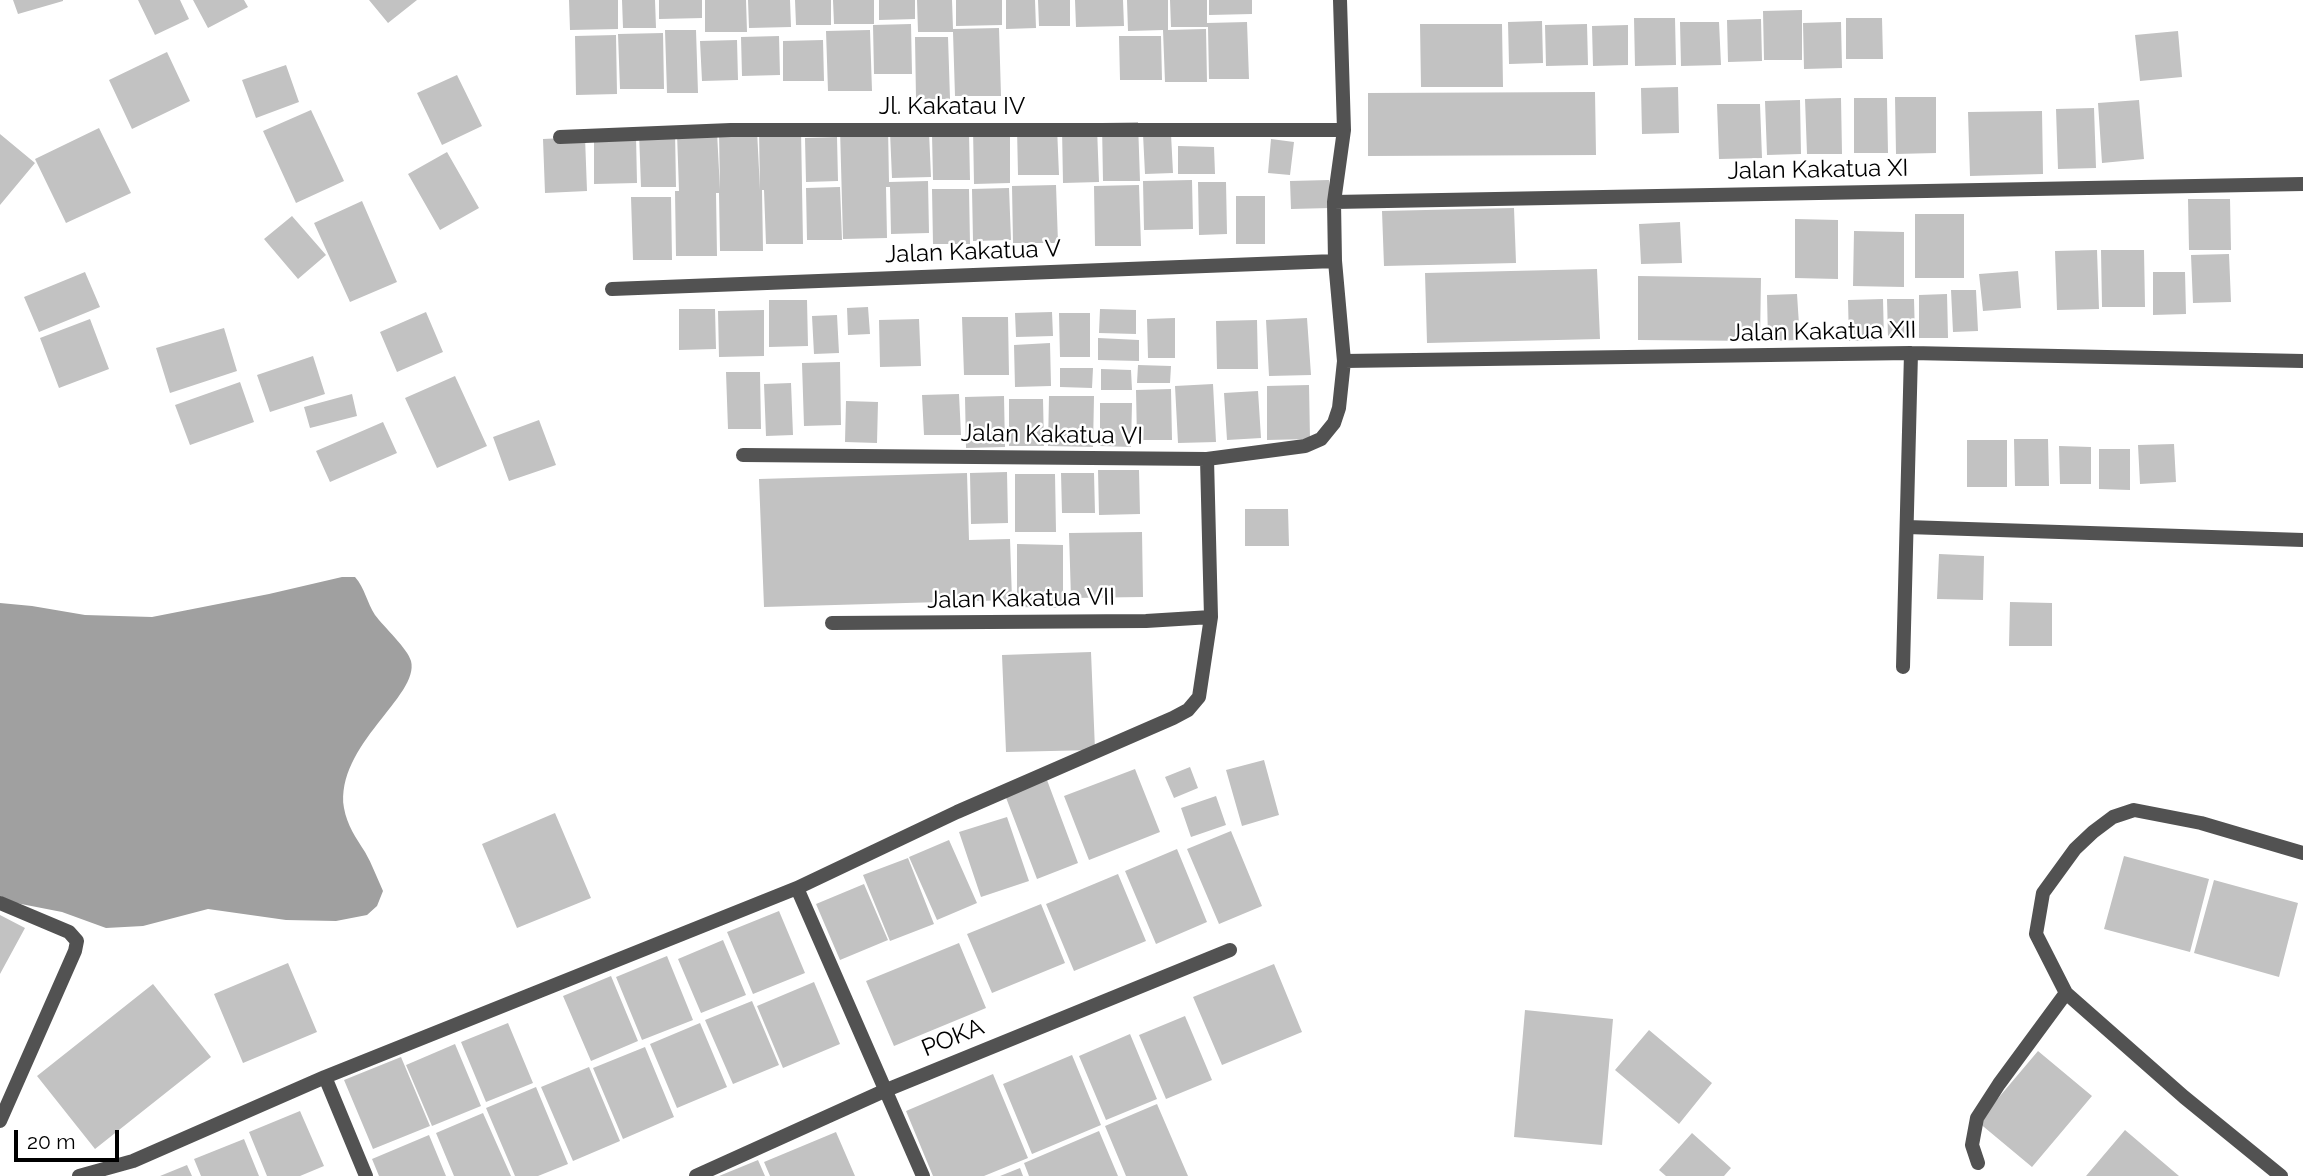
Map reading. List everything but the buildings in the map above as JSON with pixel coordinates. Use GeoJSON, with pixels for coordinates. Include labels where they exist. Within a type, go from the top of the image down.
{"type":"FeatureCollection","features":[{"type":"Feature","properties":{"kind":"street"},"geometry":{"type":"LineString","coordinates":[[1340,0],[1344,130],[1334,202],[1335,261],[1344,361]]}},
{"type":"Feature","properties":{"kind":"street","name":"Jl. Kakatau IV"},"geometry":{"type":"LineString","coordinates":[[560,137],[745,130],[1344,130]]}},
{"type":"Feature","properties":{"kind":"street","name":"Jalan Kakatua XI"},"geometry":{"type":"LineString","coordinates":[[1334,202],[2303,184]]}},
{"type":"Feature","properties":{"kind":"street","name":"Jalan Kakatua V"},"geometry":{"type":"LineString","coordinates":[[612,289],[1335,261]]}},
{"type":"Feature","properties":{"kind":"street"},"geometry":{"type":"LineString","coordinates":[[1903,667],[1911,353]]}},
{"type":"Feature","properties":{"kind":"street","name":"Jalan Kakatua XII"},"geometry":{"type":"LineString","coordinates":[[1344,361],[1911,353],[2303,360]]}},
{"type":"Feature","properties":{"kind":"street","name":"Jalan Kakatua VI"},"geometry":{"type":"LineString","coordinates":[[743,455],[1207,459],[1306,446],[1321,439],[1334,423],[1339,408],[1344,361]]}},
{"type":"Feature","properties":{"kind":"street"},"geometry":{"type":"LineString","coordinates":[[79,1176],[133,1161],[325,1077],[797,888],[957,812],[1188,710],[1199,697],[1211,617],[1207,459]]}},
{"type":"Feature","properties":{"kind":"street"},"geometry":{"type":"LineString","coordinates":[[1907,527],[2303,540]]}},
{"type":"Feature","properties":{"kind":"street","name":"Jalan Kakatua VII"},"geometry":{"type":"LineString","coordinates":[[832,623],[1146,621],[1211,617]]}},
{"type":"Feature","properties":{"kind":"street"},"geometry":{"type":"LineString","coordinates":[[2281,1176],[2184,1097],[2066,993],[2036,934],[2043,893],[2075,849],[2113,817],[2134,810],[2201,823],[2303,853]]}},
{"type":"Feature","properties":{"kind":"street"},"geometry":{"type":"LineString","coordinates":[[797,888],[923,1176]]}},
{"type":"Feature","properties":{"kind":"street"},"geometry":{"type":"LineString","coordinates":[[0,903],[69,932],[77,941],[0,1121]]}},
{"type":"Feature","properties":{"kind":"street","name":"POKA"},"geometry":{"type":"LineString","coordinates":[[696,1176],[884,1091],[1230,950]]}},
{"type":"Feature","properties":{"kind":"street"},"geometry":{"type":"LineString","coordinates":[[1978,1163],[1972,1146],[1977,1118],[2066,993]]}},
{"type":"Feature","properties":{"kind":"street"},"geometry":{"type":"LineString","coordinates":[[325,1077],[366,1176]]}},
{"type":"Feature","properties":{"kind":"shaded area"},"geometry":{"type":"Polygon","coordinates":[[[342,577],[355,577],[375,615],[401,644],[411,661],[410,675],[403,690],[364,743],[352,763],[345,785],[344,808],[347,820],[383,891],[377,906],[367,915],[336,921],[286,920],[208,909],[143,926],[106,928],[62,912],[16,903],[0,896],[0,603],[85,615],[152,617],[342,577]]]}}]}
